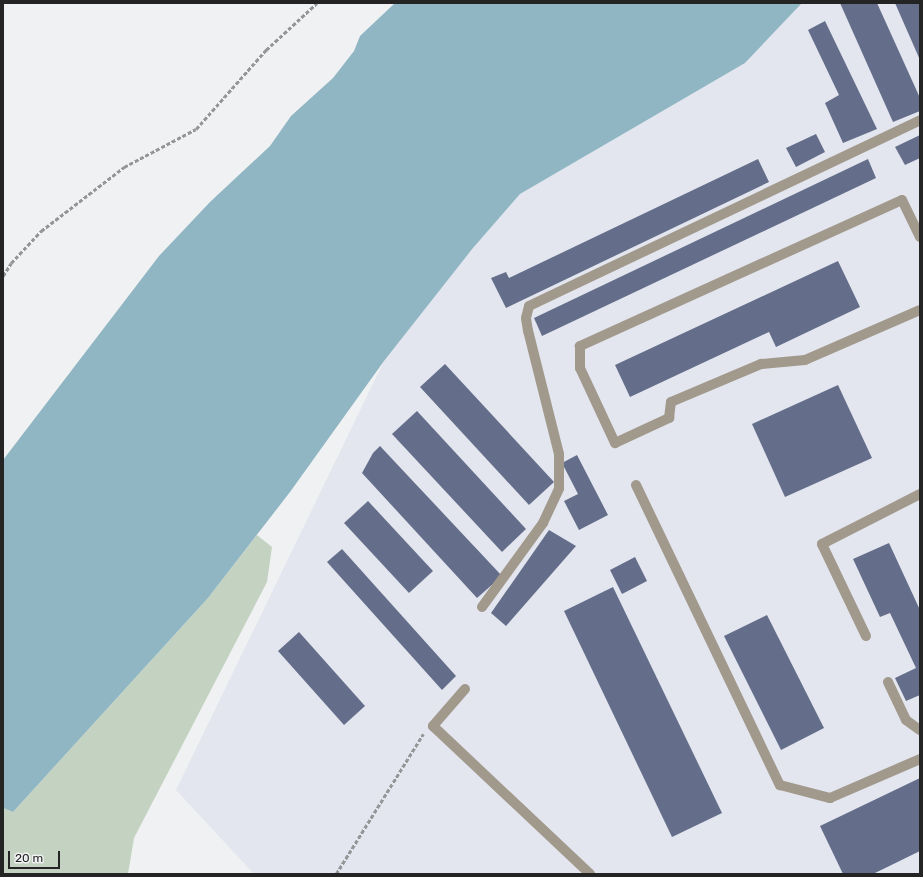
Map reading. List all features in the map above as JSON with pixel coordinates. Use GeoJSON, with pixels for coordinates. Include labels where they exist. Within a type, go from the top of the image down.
{"type":"FeatureCollection","features":[{"type":"Feature","properties":{"kind":"lane"},"geometry":{"type":"LineString","coordinates":[[482,606],[543,523],[559,488],[559,454],[528,331],[526,318],[529,306],[920,120]]}},
{"type":"Feature","properties":{"kind":"lane"},"geometry":{"type":"LineString","coordinates":[[920,237],[902,200],[580,346],[580,368],[615,443],[669,418],[671,402],[761,364],[805,360],[920,310]]}},
{"type":"Feature","properties":{"kind":"lane"},"geometry":{"type":"LineString","coordinates":[[636,485],[780,785],[830,798],[920,759]]}},
{"type":"Feature","properties":{"kind":"lane"},"geometry":{"type":"LineString","coordinates":[[866,636],[822,544],[920,494]]}},
{"type":"Feature","properties":{"kind":"lane"},"geometry":{"type":"LineString","coordinates":[[888,682],[906,720],[920,730]]}},
{"type":"Feature","properties":{"kind":"lane"},"geometry":{"type":"LineString","coordinates":[[465,689],[433,726],[590,874]]}},
{"type":"Feature","properties":{"kind":"path"},"geometry":{"type":"LineString","coordinates":[[3,276],[11,263],[42,231],[124,167],[196,129],[266,50],[316,3]]}},
{"type":"Feature","properties":{"kind":"path"},"geometry":{"type":"LineString","coordinates":[[336,874],[419,737],[433,726]]}},
{"type":"Feature","properties":{"kind":"shaded area"},"geometry":{"type":"Polygon","coordinates":[[[802,3],[920,3],[920,874],[254,874],[176,790],[384,361],[473,248],[520,194],[745,63],[802,3]]]}},
{"type":"Feature","properties":{"kind":"green space"},"geometry":{"type":"Polygon","coordinates":[[[257,535],[272,547],[267,582],[134,838],[128,874],[3,874],[3,808],[13,812],[208,598],[257,535]]]}},
{"type":"Feature","properties":{"kind":"water"},"geometry":{"type":"Polygon","coordinates":[[[395,3],[802,3],[745,63],[520,194],[473,248],[384,361],[290,492],[208,598],[13,812],[3,808],[3,460],[159,256],[210,202],[270,146],[291,116],[333,78],[354,51],[360,36],[395,3]]]}},
{"type":"Feature","properties":{"kind":"building"},"geometry":{"type":"Polygon","coordinates":[[[840,3],[877,3],[920,98],[920,111],[893,122],[840,3]]]}},
{"type":"Feature","properties":{"kind":"building"},"geometry":{"type":"Polygon","coordinates":[[[895,3],[920,3],[920,60],[895,3]]]}},
{"type":"Feature","properties":{"kind":"building"},"geometry":{"type":"Polygon","coordinates":[[[825,21],[877,129],[843,143],[825,103],[839,95],[808,30],[825,21]]]}},
{"type":"Feature","properties":{"kind":"building"},"geometry":{"type":"Polygon","coordinates":[[[816,134],[825,152],[796,167],[786,148],[816,134]]]}},
{"type":"Feature","properties":{"kind":"building"},"geometry":{"type":"Polygon","coordinates":[[[920,135],[920,158],[905,165],[895,147],[920,135]]]}},
{"type":"Feature","properties":{"kind":"building"},"geometry":{"type":"Polygon","coordinates":[[[758,159],[769,182],[506,308],[491,278],[506,272],[509,278],[758,159]]]}},
{"type":"Feature","properties":{"kind":"building"},"geometry":{"type":"Polygon","coordinates":[[[868,159],[876,178],[542,336],[534,318],[868,159]]]}},
{"type":"Feature","properties":{"kind":"building"},"geometry":{"type":"Polygon","coordinates":[[[838,261],[860,307],[776,347],[769,332],[630,397],[615,365],[838,261]]]}},
{"type":"Feature","properties":{"kind":"building"},"geometry":{"type":"Polygon","coordinates":[[[445,364],[554,482],[529,505],[420,387],[445,364]]]}},
{"type":"Feature","properties":{"kind":"building"},"geometry":{"type":"Polygon","coordinates":[[[838,385],[872,458],[785,497],[752,424],[838,385]]]}},
{"type":"Feature","properties":{"kind":"building"},"geometry":{"type":"Polygon","coordinates":[[[417,411],[526,529],[502,552],[392,434],[417,411]]]}},
{"type":"Feature","properties":{"kind":"building"},"geometry":{"type":"Polygon","coordinates":[[[380,446],[502,576],[477,598],[362,473],[373,453],[380,446]]]}},
{"type":"Feature","properties":{"kind":"building"},"geometry":{"type":"Polygon","coordinates":[[[577,455],[608,515],[579,530],[564,501],[578,494],[562,463],[577,455]]]}},
{"type":"Feature","properties":{"kind":"building"},"geometry":{"type":"Polygon","coordinates":[[[368,501],[433,571],[409,593],[344,523],[368,501]]]}},
{"type":"Feature","properties":{"kind":"building"},"geometry":{"type":"Polygon","coordinates":[[[549,530],[576,546],[506,626],[491,613],[549,530]]]}},
{"type":"Feature","properties":{"kind":"building"},"geometry":{"type":"Polygon","coordinates":[[[889,543],[920,610],[920,695],[906,701],[895,678],[916,668],[890,613],[880,617],[853,559],[889,543]]]}},
{"type":"Feature","properties":{"kind":"building"},"geometry":{"type":"Polygon","coordinates":[[[342,549],[456,676],[442,690],[327,562],[342,549]]]}},
{"type":"Feature","properties":{"kind":"building"},"geometry":{"type":"Polygon","coordinates":[[[635,557],[647,581],[622,594],[610,570],[635,557]]]}},
{"type":"Feature","properties":{"kind":"building"},"geometry":{"type":"Polygon","coordinates":[[[613,587],[722,813],[672,837],[564,611],[613,587]]]}},
{"type":"Feature","properties":{"kind":"building"},"geometry":{"type":"Polygon","coordinates":[[[767,615],[824,728],[781,750],[724,636],[767,615]]]}},
{"type":"Feature","properties":{"kind":"building"},"geometry":{"type":"Polygon","coordinates":[[[299,632],[365,706],[344,725],[278,651],[299,632]]]}},
{"type":"Feature","properties":{"kind":"building"},"geometry":{"type":"Polygon","coordinates":[[[920,778],[920,851],[873,874],[843,874],[820,826],[920,778]]]}}]}
